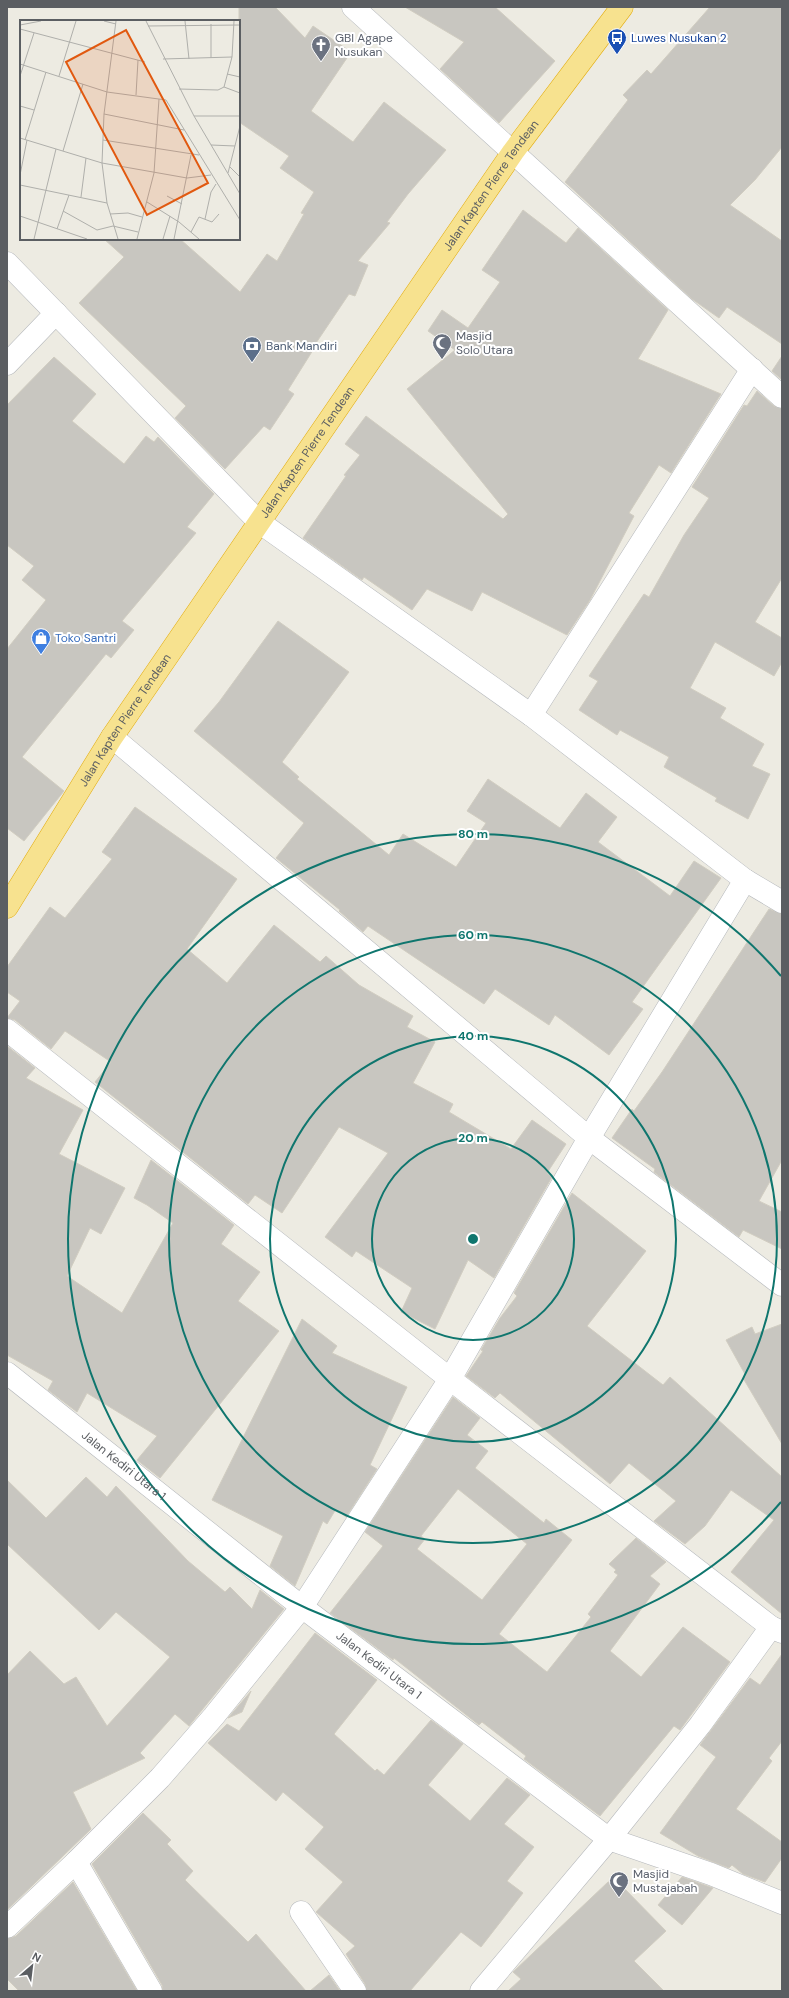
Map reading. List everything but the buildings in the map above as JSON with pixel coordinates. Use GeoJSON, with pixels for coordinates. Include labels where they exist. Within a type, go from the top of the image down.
{"type":"FeatureCollection","features":[{"type":"Feature","properties":{"kind":"highway","name":"Jalan Kapten Pierre Tendean"},"geometry":{"type":"LineString","coordinates":[[7,907],[112,737],[513,152],[622,7]]}},
{"type":"Feature","properties":{"kind":"street"},"geometry":{"type":"LineString","coordinates":[[353,7],[782,397]]}},
{"type":"Feature","properties":{"kind":"street"},"geometry":{"type":"LineString","coordinates":[[7,263],[259,522],[531,715],[745,880],[782,902]]}},
{"type":"Feature","properties":{"kind":"street"},"geometry":{"type":"LineString","coordinates":[[7,364],[56,313]]}},
{"type":"Feature","properties":{"kind":"street"},"geometry":{"type":"LineString","coordinates":[[531,715],[752,370]]}},
{"type":"Feature","properties":{"kind":"street"},"geometry":{"type":"LineString","coordinates":[[112,737],[589,1138],[782,1285]]}},
{"type":"Feature","properties":{"kind":"street"},"geometry":{"type":"LineString","coordinates":[[7,1927],[76,1862],[175,1761],[214,1716],[302,1606],[450,1379],[589,1138],[745,880]]}},
{"type":"Feature","properties":{"kind":"street"},"geometry":{"type":"LineString","coordinates":[[7,1030],[450,1379],[777,1630],[609,1839],[481,1991]]}},
{"type":"Feature","properties":{"kind":"street","name":"Jalan Kediri Utara 1"},"geometry":{"type":"LineString","coordinates":[[7,1373],[302,1606],[609,1839],[711,1874],[782,1903]]}},
{"type":"Feature","properties":{"kind":"street"},"geometry":{"type":"LineString","coordinates":[[76,1862],[151,1991]]}},
{"type":"Feature","properties":{"kind":"street"},"geometry":{"type":"LineString","coordinates":[[300,1912],[355,1991]]}},
{"type":"Feature","properties":{"kind":"place","name":"Luwes Nusukan 2"},"geometry":{"type":"Point","coordinates":[617,55]}},
{"type":"Feature","properties":{"kind":"place","name":"GBI Agape Nusukan"},"geometry":{"type":"Point","coordinates":[321,62]}},
{"type":"Feature","properties":{"kind":"place","name":"Masjid Solo Utara"},"geometry":{"type":"Point","coordinates":[442,360]}},
{"type":"Feature","properties":{"kind":"place","name":"Bank Mandiri"},"geometry":{"type":"Point","coordinates":[252,363]}},
{"type":"Feature","properties":{"kind":"place","name":"Toko Santri"},"geometry":{"type":"Point","coordinates":[41,655]}},
{"type":"Feature","properties":{"kind":"place","name":"Masjid Mustajabah"},"geometry":{"type":"Point","coordinates":[619,1898]}}]}
